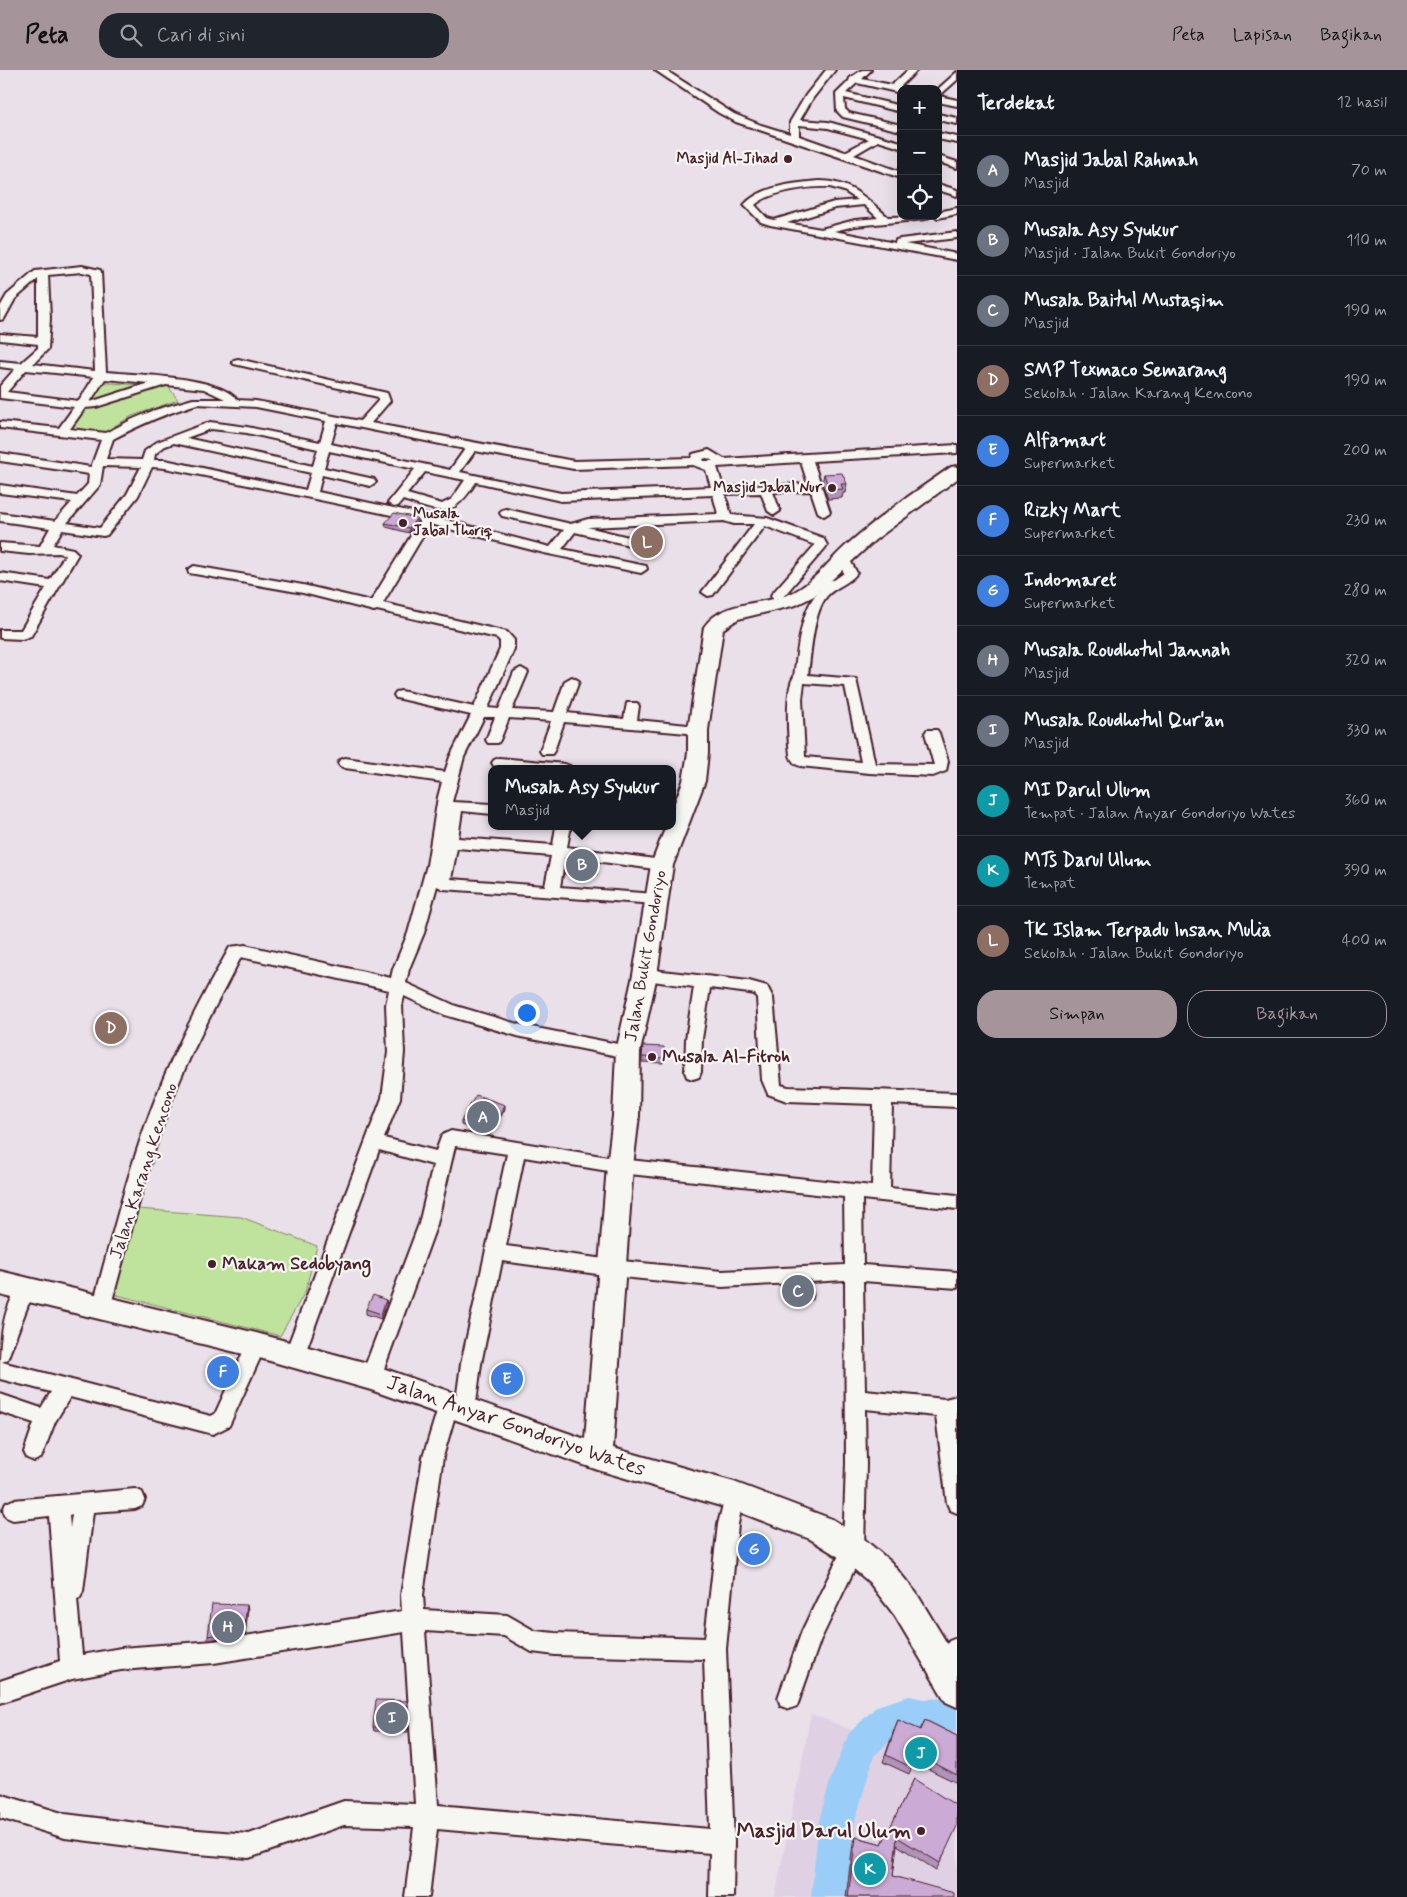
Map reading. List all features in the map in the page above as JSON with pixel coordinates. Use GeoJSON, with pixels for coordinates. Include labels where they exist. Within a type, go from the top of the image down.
{"type":"FeatureCollection","features":[{"type":"Feature","properties":{"kind":"street"},"geometry":{"type":"LineString","coordinates":[[659,70],[678,79],[722,111],[745,122],[897,174]]}},
{"type":"Feature","properties":{"kind":"street"},"geometry":{"type":"LineString","coordinates":[[795,138],[794,122],[830,70]]}},
{"type":"Feature","properties":{"kind":"street"},"geometry":{"type":"LineString","coordinates":[[867,70],[853,80],[840,94],[841,111],[846,115],[897,127]]}},
{"type":"Feature","properties":{"kind":"street"},"geometry":{"type":"LineString","coordinates":[[900,85],[913,70]]}},
{"type":"Feature","properties":{"kind":"street"},"geometry":{"type":"LineString","coordinates":[[942,93],[957,76]]}},
{"type":"Feature","properties":{"kind":"street"},"geometry":{"type":"LineString","coordinates":[[853,80],[897,89]]}},
{"type":"Feature","properties":{"kind":"street"},"geometry":{"type":"LineString","coordinates":[[840,94],[897,107]]}},
{"type":"Feature","properties":{"kind":"street"},"geometry":{"type":"LineString","coordinates":[[942,95],[957,94]]}},
{"type":"Feature","properties":{"kind":"street"},"geometry":{"type":"LineString","coordinates":[[942,96],[957,103]]}},
{"type":"Feature","properties":{"kind":"street"},"geometry":{"type":"LineString","coordinates":[[942,118],[957,121]]}},
{"type":"Feature","properties":{"kind":"street"},"geometry":{"type":"LineString","coordinates":[[794,122],[828,124],[897,144]]}},
{"type":"Feature","properties":{"kind":"street"},"geometry":{"type":"LineString","coordinates":[[942,135],[957,125]]}},
{"type":"Feature","properties":{"kind":"street"},"geometry":{"type":"LineString","coordinates":[[942,136],[957,140]]}},
{"type":"Feature","properties":{"kind":"street"},"geometry":{"type":"LineString","coordinates":[[846,156],[877,138]]}},
{"type":"Feature","properties":{"kind":"street"},"geometry":{"type":"LineString","coordinates":[[942,160],[957,165]]}},
{"type":"Feature","properties":{"kind":"street"},"geometry":{"type":"LineString","coordinates":[[886,220],[854,192],[829,184],[776,192],[755,199],[749,205],[761,217],[773,224],[957,257]]}},
{"type":"Feature","properties":{"kind":"street"},"geometry":{"type":"LineString","coordinates":[[942,188],[957,193]]}},
{"type":"Feature","properties":{"kind":"street"},"geometry":{"type":"LineString","coordinates":[[773,224],[834,205],[865,202]]}},
{"type":"Feature","properties":{"kind":"street"},"geometry":{"type":"LineString","coordinates":[[942,215],[956,213]]}},
{"type":"Feature","properties":{"kind":"street"},"geometry":{"type":"LineString","coordinates":[[822,232],[844,224],[897,219]]}},
{"type":"Feature","properties":{"kind":"street"},"geometry":{"type":"LineString","coordinates":[[886,244],[957,235]]}},
{"type":"Feature","properties":{"kind":"street"},"geometry":{"type":"LineString","coordinates":[[0,317],[11,297],[43,272],[82,269],[96,272],[102,376],[62,432]]}},
{"type":"Feature","properties":{"kind":"street"},"geometry":{"type":"LineString","coordinates":[[0,394],[23,367],[43,349],[45,318],[43,272]]}},
{"type":"Feature","properties":{"kind":"street"},"geometry":{"type":"LineString","coordinates":[[0,337],[43,341]]}},
{"type":"Feature","properties":{"kind":"street"},"geometry":{"type":"LineString","coordinates":[[238,362],[383,395],[384,401],[363,425]]}},
{"type":"Feature","properties":{"kind":"street"},"geometry":{"type":"LineString","coordinates":[[0,364],[173,382],[219,390],[228,395],[233,402]]}},
{"type":"Feature","properties":{"kind":"street"},"geometry":{"type":"LineString","coordinates":[[173,382],[197,401],[210,425]]}},
{"type":"Feature","properties":{"kind":"street"},"geometry":{"type":"LineString","coordinates":[[0,394],[82,406],[92,405],[173,382]]}},
{"type":"Feature","properties":{"kind":"street"},"geometry":{"type":"LineString","coordinates":[[45,549],[58,525],[94,485],[96,466],[108,438],[137,421],[159,412],[197,401],[233,402],[574,465],[697,461],[702,465],[716,462],[957,442]]}},
{"type":"Feature","properties":{"kind":"street"},"geometry":{"type":"LineString","coordinates":[[311,494],[332,419]]}},
{"type":"Feature","properties":{"kind":"street"},"geometry":{"type":"LineString","coordinates":[[0,425],[108,438]]}},
{"type":"Feature","properties":{"kind":"street"},"geometry":{"type":"LineString","coordinates":[[0,517],[103,532],[142,480],[149,462],[149,453],[172,439],[210,425],[247,430],[452,475],[500,483],[561,497],[584,510],[725,517],[734,520],[763,521],[816,539],[821,546],[777,595]]}},
{"type":"Feature","properties":{"kind":"street"},"geometry":{"type":"LineString","coordinates":[[221,460],[247,430]]}},
{"type":"Feature","properties":{"kind":"street"},"geometry":{"type":"LineString","coordinates":[[172,439],[311,494],[641,569]]}},
{"type":"Feature","properties":{"kind":"street"},"geometry":{"type":"LineString","coordinates":[[452,475],[472,447]]}},
{"type":"Feature","properties":{"kind":"street"},"geometry":{"type":"LineString","coordinates":[[716,462],[806,459],[957,449]]}},
{"type":"Feature","properties":{"kind":"street"},"geometry":{"type":"LineString","coordinates":[[0,457],[96,466],[221,460],[316,471],[370,482]]}},
{"type":"Feature","properties":{"kind":"street"},"geometry":{"type":"LineString","coordinates":[[806,459],[824,512]]}},
{"type":"Feature","properties":{"kind":"street"},"geometry":{"type":"LineString","coordinates":[[716,462],[718,491],[725,517]]}},
{"type":"Feature","properties":{"kind":"street"},"geometry":{"type":"LineString","coordinates":[[386,511],[401,496],[422,468]]}},
{"type":"Feature","properties":{"kind":"street","name":"Jalan Bukit Gondoriyo"},"geometry":{"type":"LineString","coordinates":[[676,828],[694,781],[698,753],[698,730],[714,627],[727,616],[786,601],[826,584],[848,553],[957,471]]}},
{"type":"Feature","properties":{"kind":"street"},"geometry":{"type":"LineString","coordinates":[[401,496],[442,508],[453,506],[472,479]]}},
{"type":"Feature","properties":{"kind":"street"},"geometry":{"type":"LineString","coordinates":[[554,550],[584,510],[718,491],[815,487]]}},
{"type":"Feature","properties":{"kind":"street"},"geometry":{"type":"LineString","coordinates":[[0,489],[80,500]]}},
{"type":"Feature","properties":{"kind":"street"},"geometry":{"type":"LineString","coordinates":[[766,489],[774,510]]}},
{"type":"Feature","properties":{"kind":"street"},"geometry":{"type":"LineString","coordinates":[[506,514],[633,542]]}},
{"type":"Feature","properties":{"kind":"street"},"geometry":{"type":"LineString","coordinates":[[374,606],[427,519]]}},
{"type":"Feature","properties":{"kind":"street"},"geometry":{"type":"LineString","coordinates":[[708,592],[763,521]]}},
{"type":"Feature","properties":{"kind":"street"},"geometry":{"type":"LineString","coordinates":[[0,547],[35,551],[45,549],[68,550],[72,554],[26,633],[22,635],[0,634]]}},
{"type":"Feature","properties":{"kind":"street"},"geometry":{"type":"LineString","coordinates":[[194,570],[303,589],[502,636],[507,640],[507,648],[457,757],[445,797],[435,865],[416,933],[401,969],[394,1005],[396,1052],[391,1098],[294,1356]]}},
{"type":"Feature","properties":{"kind":"street"},"geometry":{"type":"LineString","coordinates":[[0,577],[54,585]]}},
{"type":"Feature","properties":{"kind":"street"},"geometry":{"type":"LineString","coordinates":[[826,584],[809,622],[800,679],[794,698],[797,756],[800,761],[869,768],[933,771],[940,768],[941,761],[932,733]]}},
{"type":"Feature","properties":{"kind":"street"},"geometry":{"type":"LineString","coordinates":[[494,740],[521,672]]}},
{"type":"Feature","properties":{"kind":"street"},"geometry":{"type":"LineString","coordinates":[[800,679],[851,682],[869,768]]}},
{"type":"Feature","properties":{"kind":"street"},"geometry":{"type":"LineString","coordinates":[[547,751],[572,681]]}},
{"type":"Feature","properties":{"kind":"street"},"geometry":{"type":"LineString","coordinates":[[402,696],[479,712],[506,712],[698,730]]}},
{"type":"Feature","properties":{"kind":"street"},"geometry":{"type":"LineString","coordinates":[[630,724],[632,706]]}},
{"type":"Feature","properties":{"kind":"street"},"geometry":{"type":"LineString","coordinates":[[345,763],[451,778]]}},
{"type":"Feature","properties":{"kind":"street"},"geometry":{"type":"LineString","coordinates":[[499,763],[521,765]]}},
{"type":"Feature","properties":{"kind":"street"},"geometry":{"type":"LineString","coordinates":[[488,809],[456,806],[443,884],[656,899]]}},
{"type":"Feature","properties":{"kind":"street"},"geometry":{"type":"LineString","coordinates":[[551,892],[563,830]]}},
{"type":"Feature","properties":{"kind":"street","name":"Jalan Bukit Gondoriyo"},"geometry":{"type":"LineString","coordinates":[[598,1457],[620,1166],[626,1116],[628,1052],[645,975],[662,865],[675,830]]}},
{"type":"Feature","properties":{"kind":"street"},"geometry":{"type":"LineString","coordinates":[[450,842],[558,852],[662,865]]}},
{"type":"Feature","properties":{"kind":"street","name":"Jalan Karang Kencono"},"geometry":{"type":"LineString","coordinates":[[101,1308],[141,1166],[165,1096],[236,951],[245,951],[398,986]]}},
{"type":"Feature","properties":{"kind":"street"},"geometry":{"type":"LineString","coordinates":[[645,975],[761,990],[765,998],[770,1080],[774,1089],[787,1094],[883,1099],[957,1100]]}},
{"type":"Feature","properties":{"kind":"street"},"geometry":{"type":"LineString","coordinates":[[692,1072],[694,1039],[703,982]]}},
{"type":"Feature","properties":{"kind":"street"},"geometry":{"type":"LineString","coordinates":[[398,986],[452,1011],[521,1031],[628,1052]]}},
{"type":"Feature","properties":{"kind":"street"},"geometry":{"type":"LineString","coordinates":[[881,1193],[883,1099]]}},
{"type":"Feature","properties":{"kind":"street"},"geometry":{"type":"LineString","coordinates":[[371,1377],[428,1224],[448,1140],[452,1138],[620,1166],[957,1202]]}},
{"type":"Feature","properties":{"kind":"street"},"geometry":{"type":"LineString","coordinates":[[374,1142],[443,1160]]}},
{"type":"Feature","properties":{"kind":"street"},"geometry":{"type":"LineString","coordinates":[[417,1897],[427,1816],[412,1595],[433,1457],[457,1407],[471,1364],[517,1149]]}},
{"type":"Feature","properties":{"kind":"street"},"geometry":{"type":"LineString","coordinates":[[789,1698],[810,1639],[840,1573],[853,1550],[856,1506],[856,1399],[853,1190]]}},
{"type":"Feature","properties":{"kind":"street"},"geometry":{"type":"LineString","coordinates":[[495,1252],[612,1268],[722,1279],[855,1272],[957,1280]]}},
{"type":"Feature","properties":{"kind":"street","name":"Jalan Anyar Gondoriyo Wates"},"geometry":{"type":"LineString","coordinates":[[0,1283],[256,1345],[371,1377],[598,1457],[734,1496],[822,1530],[853,1550],[880,1572],[953,1669]]}},
{"type":"Feature","properties":{"kind":"street"},"geometry":{"type":"LineString","coordinates":[[0,1354],[20,1301],[28,1290]]}},
{"type":"Feature","properties":{"kind":"street"},"geometry":{"type":"LineString","coordinates":[[0,1370],[213,1425],[222,1420],[256,1345]]}},
{"type":"Feature","properties":{"kind":"street"},"geometry":{"type":"LineString","coordinates":[[34,1452],[46,1418],[65,1387]]}},
{"type":"Feature","properties":{"kind":"street"},"geometry":{"type":"LineString","coordinates":[[856,1399],[951,1406],[957,1494]]}},
{"type":"Feature","properties":{"kind":"street"},"geometry":{"type":"LineString","coordinates":[[0,1403],[46,1418]]}},
{"type":"Feature","properties":{"kind":"street"},"geometry":{"type":"LineString","coordinates":[[726,1894],[722,1842],[715,1649],[728,1524],[734,1496]]}},
{"type":"Feature","properties":{"kind":"street"},"geometry":{"type":"LineString","coordinates":[[13,1510],[135,1499]]}},
{"type":"Feature","properties":{"kind":"street"},"geometry":{"type":"LineString","coordinates":[[68,1621],[84,1504]]}},
{"type":"Feature","properties":{"kind":"street"},"geometry":{"type":"LineString","coordinates":[[58,1506],[72,1668]]}},
{"type":"Feature","properties":{"kind":"street"},"geometry":{"type":"LineString","coordinates":[[0,1692],[72,1668],[121,1659],[214,1652],[413,1620],[507,1626],[532,1641],[555,1644],[715,1649]]}},
{"type":"Feature","properties":{"kind":"street"},"geometry":{"type":"LineString","coordinates":[[0,1806],[65,1826],[185,1842],[249,1846],[344,1813],[427,1816],[722,1842]]}},
{"type":"Feature","properties":{"kind":"shaded area"},"geometry":{"type":"Polygon","coordinates":[[[811,1714],[882,1742],[892,1720],[957,1720],[957,1897],[775,1897],[811,1714]]]}},
{"type":"Feature","properties":{"kind":"green space"},"geometry":{"type":"Polygon","coordinates":[[[91,382],[145,385],[86,404],[78,403],[91,382]]]}},
{"type":"Feature","properties":{"kind":"green space"},"geometry":{"type":"Polygon","coordinates":[[[160,385],[168,386],[178,400],[132,416],[99,435],[60,431],[72,412],[160,385]]]}},
{"type":"Feature","properties":{"kind":"green space"},"geometry":{"type":"Polygon","coordinates":[[[138,1209],[241,1217],[317,1246],[305,1292],[280,1336],[109,1293],[138,1209]]]}},
{"type":"Feature","properties":{"kind":"building"},"geometry":{"type":"Polygon","coordinates":[[[842,473],[847,484],[841,484],[843,489],[829,490],[824,474],[842,473]]]}},
{"type":"Feature","properties":{"kind":"building","name":"Musala Jabal Thoriq"},"geometry":{"type":"Polygon","coordinates":[[[394,513],[417,518],[409,528],[385,523],[394,513]]]}},
{"type":"Feature","properties":{"kind":"building"},"geometry":{"type":"Polygon","coordinates":[[[570,855],[598,859],[597,871],[564,869],[570,855]]]}},
{"type":"Feature","properties":{"kind":"building"},"geometry":{"type":"Polygon","coordinates":[[[643,1046],[664,1047],[664,1058],[642,1057],[643,1046]]]}},
{"type":"Feature","properties":{"kind":"building"},"geometry":{"type":"Polygon","coordinates":[[[476,1095],[505,1105],[490,1131],[461,1121],[476,1095]]]}},
{"type":"Feature","properties":{"kind":"building"},"geometry":{"type":"Polygon","coordinates":[[[810,1280],[814,1295],[789,1296],[785,1281],[810,1280]]]}},
{"type":"Feature","properties":{"kind":"building"},"geometry":{"type":"Polygon","coordinates":[[[373,1295],[386,1300],[381,1314],[366,1309],[373,1295]]]}},
{"type":"Feature","properties":{"kind":"building"},"geometry":{"type":"Polygon","coordinates":[[[212,1604],[247,1605],[244,1630],[208,1636],[212,1604]]]}},
{"type":"Feature","properties":{"kind":"building"},"geometry":{"type":"Polygon","coordinates":[[[376,1700],[407,1701],[407,1729],[373,1727],[376,1700]]]}},
{"type":"Feature","properties":{"kind":"building"},"geometry":{"type":"Polygon","coordinates":[[[898,1720],[921,1730],[925,1720],[957,1736],[957,1775],[917,1754],[913,1768],[886,1755],[898,1720]]]}},
{"type":"Feature","properties":{"kind":"building"},"geometry":{"type":"Polygon","coordinates":[[[914,1779],[957,1806],[957,1826],[940,1863],[897,1837],[893,1876],[954,1893],[954,1897],[848,1897],[856,1837],[882,1844],[914,1779]]]}},
{"type":"Feature","properties":{"kind":"waterway"},"geometry":{"type":"LineString","coordinates":[[829,1897],[837,1821],[848,1781],[861,1745],[889,1718],[909,1713],[924,1716],[957,1715]]}},
{"type":"Feature","properties":{"kind":"place","name":"Masjid Al-Jihad"},"geometry":{"type":"Point","coordinates":[788,159]}},
{"type":"Feature","properties":{"kind":"place","name":"Masjid Jabal Nur"},"geometry":{"type":"Point","coordinates":[832,488]}},
{"type":"Feature","properties":{"kind":"place","name":"Musala Jabal Thoriq"},"geometry":{"type":"Point","coordinates":[403,523]}},
{"type":"Feature","properties":{"kind":"place","name":"TK Islam Terpadu Insan Mulia"},"geometry":{"type":"Point","coordinates":[647,542]}},
{"type":"Feature","properties":{"kind":"place","name":"Musala Asy Syukur"},"geometry":{"type":"Point","coordinates":[582,865]}},
{"type":"Feature","properties":{"kind":"place","name":"SMP Texmaco Semarang"},"geometry":{"type":"Point","coordinates":[111,1028]}},
{"type":"Feature","properties":{"kind":"place","name":"Musala Al-Fitroh"},"geometry":{"type":"Point","coordinates":[652,1057]}},
{"type":"Feature","properties":{"kind":"place","name":"Masjid Jabal Rahmah"},"geometry":{"type":"Point","coordinates":[483,1117]}},
{"type":"Feature","properties":{"kind":"place","name":"Makam Sedobyang"},"geometry":{"type":"Point","coordinates":[212,1264]}},
{"type":"Feature","properties":{"kind":"place","name":"Musala Baitul Mustaqim"},"geometry":{"type":"Point","coordinates":[798,1291]}},
{"type":"Feature","properties":{"kind":"place","name":"Rizky Mart"},"geometry":{"type":"Point","coordinates":[223,1372]}},
{"type":"Feature","properties":{"kind":"place","name":"Alfamart"},"geometry":{"type":"Point","coordinates":[507,1379]}},
{"type":"Feature","properties":{"kind":"place","name":"Indomaret"},"geometry":{"type":"Point","coordinates":[754,1549]}},
{"type":"Feature","properties":{"kind":"place","name":"Musala Roudhotul Jannah"},"geometry":{"type":"Point","coordinates":[228,1627]}},
{"type":"Feature","properties":{"kind":"place","name":"Musala Roudhotul Qur'an"},"geometry":{"type":"Point","coordinates":[392,1718]}},
{"type":"Feature","properties":{"kind":"place","name":"MI Darul Ulum"},"geometry":{"type":"Point","coordinates":[921,1753]}},
{"type":"Feature","properties":{"kind":"place","name":"Masjid Darul Ulum"},"geometry":{"type":"Point","coordinates":[921,1831]}},
{"type":"Feature","properties":{"kind":"place","name":"MTs Darul Ulum"},"geometry":{"type":"Point","coordinates":[870,1869]}}]}
